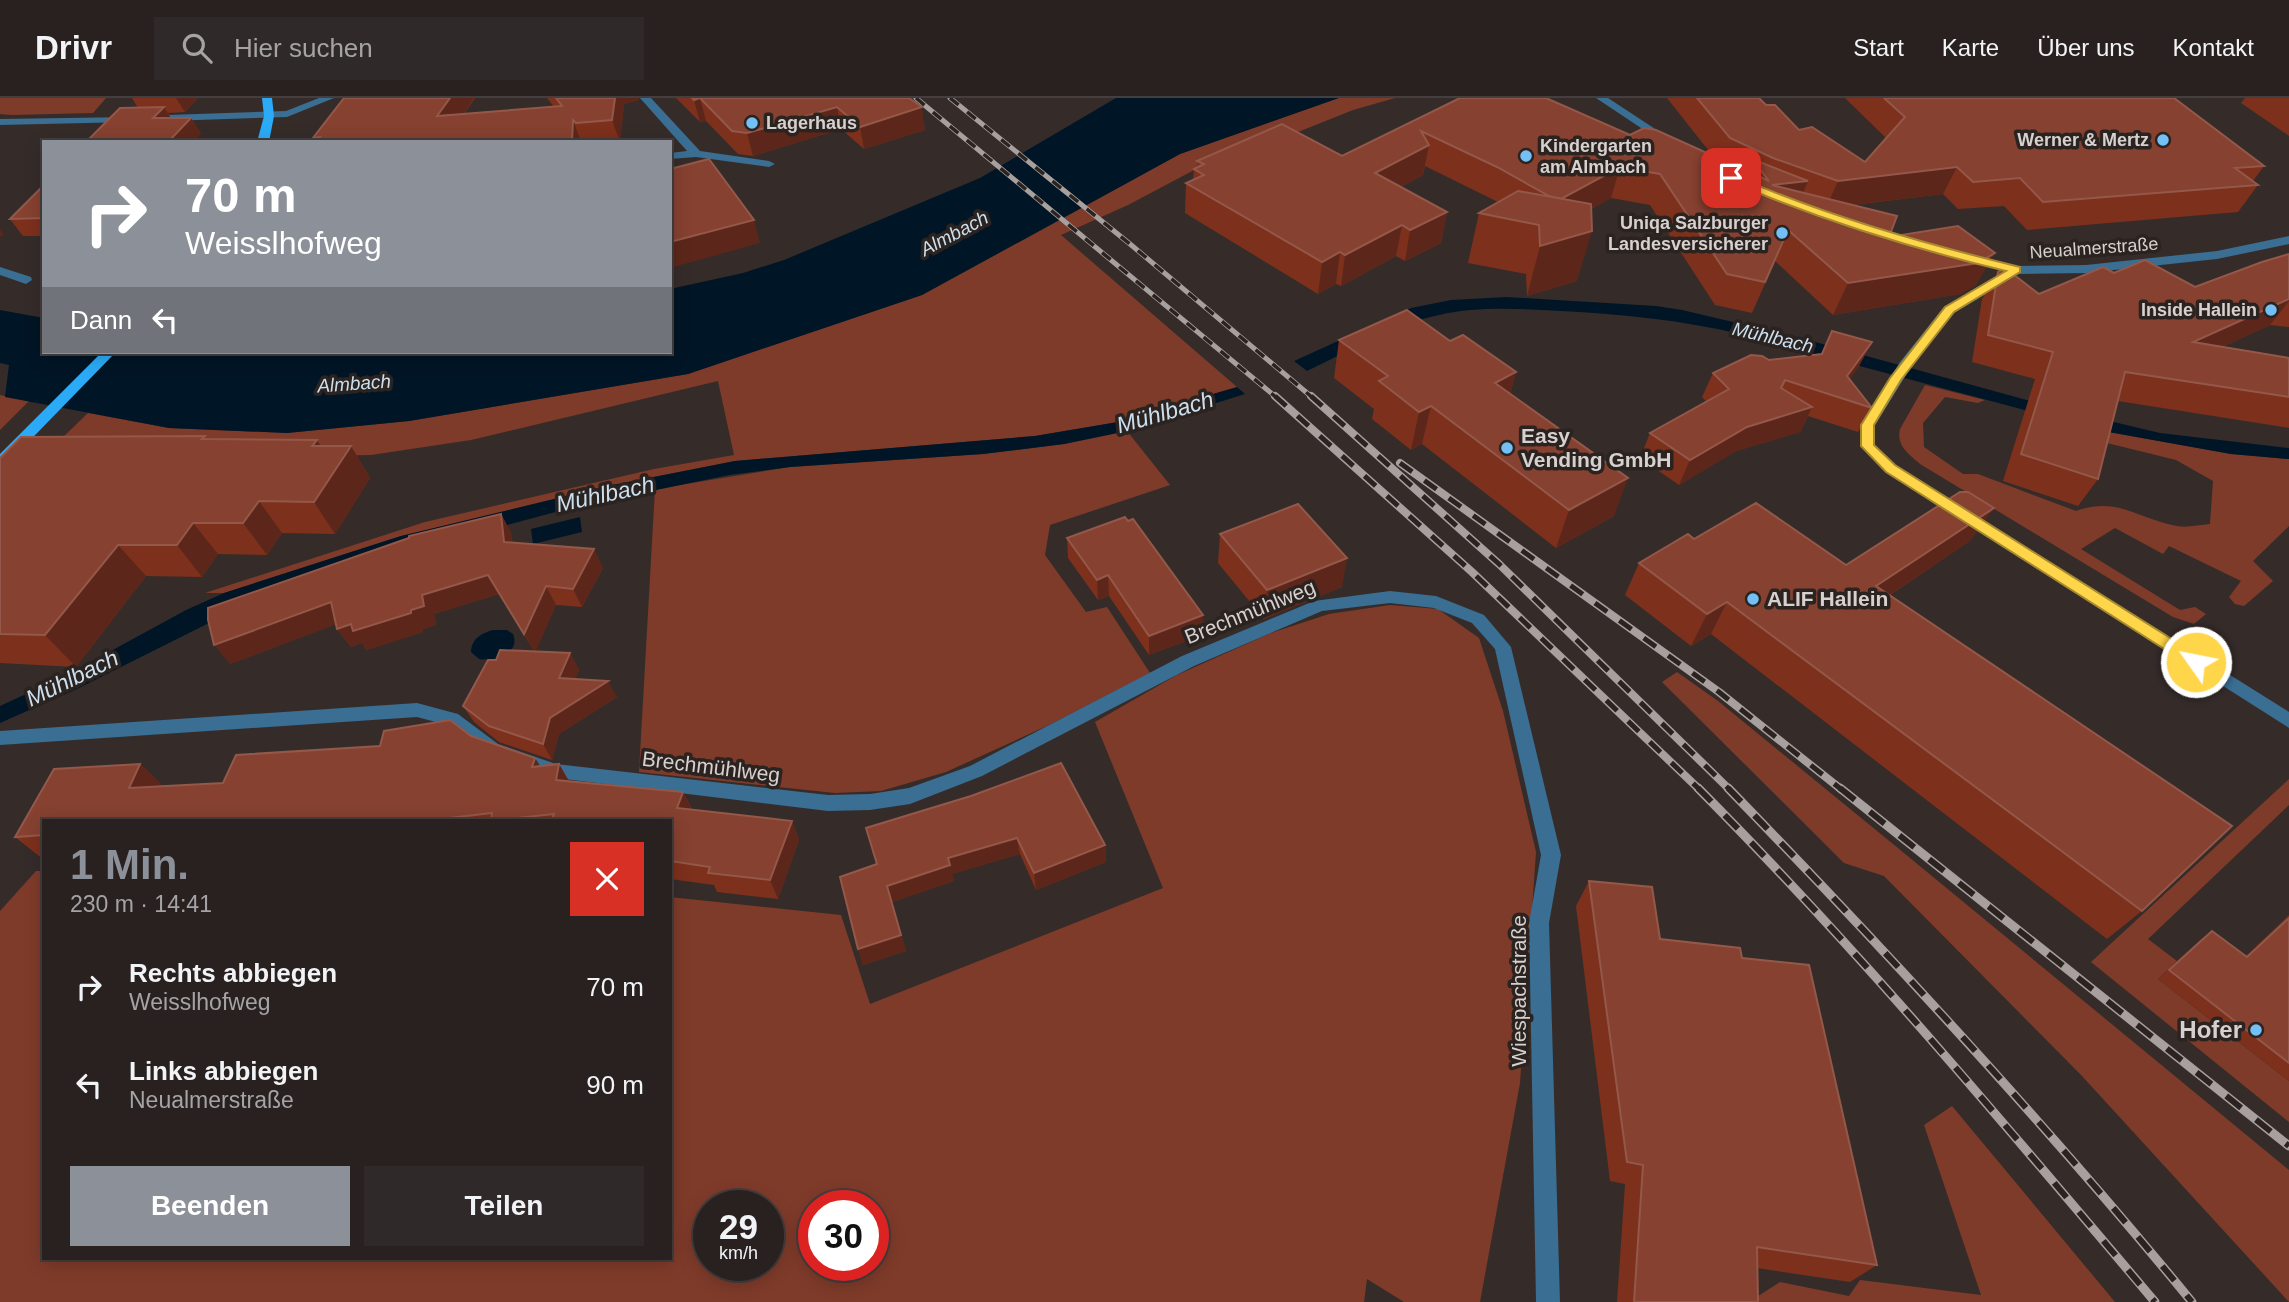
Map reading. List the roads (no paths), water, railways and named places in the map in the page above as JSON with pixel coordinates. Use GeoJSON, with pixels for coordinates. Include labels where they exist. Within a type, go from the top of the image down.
{"type":"FeatureCollection","features":[{"type":"Feature","properties":{"kind":"main road"},"geometry":{"type":"LineString","coordinates":[[264,140],[270,116],[267,98]]}},
{"type":"Feature","properties":{"kind":"main road"},"geometry":{"type":"LineString","coordinates":[[0,463],[107,354]]}},
{"type":"Feature","properties":{"kind":"street"},"geometry":{"type":"LineString","coordinates":[[0,122],[270,116],[300,111],[329,98]]}},
{"type":"Feature","properties":{"kind":"street"},"geometry":{"type":"LineString","coordinates":[[645,98],[696,154]]}},
{"type":"Feature","properties":{"kind":"street"},"geometry":{"type":"LineString","coordinates":[[1601,98],[1679,149]]}},
{"type":"Feature","properties":{"kind":"street"},"geometry":{"type":"LineString","coordinates":[[672,156],[696,154],[769,164]]}},
{"type":"Feature","properties":{"kind":"street","name":"Neualmerstraße"},"geometry":{"type":"LineString","coordinates":[[1958,256],[2016,270],[2086,269],[2217,255],[2289,240]]}},
{"type":"Feature","properties":{"kind":"street"},"geometry":{"type":"LineString","coordinates":[[2016,270],[1949,310],[1900,372],[1868,425],[1867,446],[1891,468],[2289,721]]}},
{"type":"Feature","properties":{"kind":"street"},"geometry":{"type":"LineString","coordinates":[[0,271],[26,281]]}},
{"type":"Feature","properties":{"kind":"street","name":"Brechmühlweg"},"geometry":{"type":"LineString","coordinates":[[0,738],[417,710],[452,719],[492,749],[556,771],[828,803],[870,802],[910,796],[976,771],[1188,661],[1320,605],[1390,597]]}},
{"type":"Feature","properties":{"kind":"street","name":"Wiespachstraße"},"geometry":{"type":"LineString","coordinates":[[1390,597],[1436,602],[1478,619],[1503,647],[1551,855],[1539,923],[1548,1302]]}},
{"type":"Feature","properties":{"kind":"water","name":"Almbach"},"geometry":{"type":"Polygon","coordinates":[[[1116,98],[1339,98],[1180,154],[922,295],[688,374],[409,421],[287,433],[169,428],[5,397],[9,365],[0,363],[0,310],[42,318],[42,354],[672,354],[672,289],[743,273],[784,260],[980,178],[1116,98]]]}},
{"type":"Feature","properties":{"kind":"water","name":"Mühlbach"},"geometry":{"type":"Polygon","coordinates":[[[1506,297],[1682,310],[1801,338],[2059,409],[2160,433],[2289,448],[2289,459],[2231,454],[2103,431],[1740,334],[1673,321],[1629,316],[1515,309],[1454,312],[1405,325],[1307,371],[1294,361],[1411,308],[1451,300],[1506,297]]]}},
{"type":"Feature","properties":{"kind":"water","name":"Mühlbach"},"geometry":{"type":"Polygon","coordinates":[[[1237,387],[1245,394],[1127,431],[1064,444],[983,454],[790,467],[729,475],[574,507],[455,539],[231,612],[77,689],[0,723],[0,706],[65,676],[186,610],[224,593],[401,536],[608,486],[735,461],[1035,436],[1118,422],[1237,387]]]}},
{"type":"Feature","properties":{"kind":"water"},"geometry":{"type":"Polygon","coordinates":[[[580,517],[582,532],[533,544],[531,529],[580,517]]]}},
{"type":"Feature","properties":{"kind":"water"},"geometry":{"type":"Polygon","coordinates":[[[493,630],[507,630],[513,634],[513,647],[498,658],[479,659],[471,652],[473,644],[481,635],[493,630]]]}},
{"type":"Feature","properties":{"kind":"railway"},"geometry":{"type":"LineString","coordinates":[[916,98],[1277,398]]}},
{"type":"Feature","properties":{"kind":"railway"},"geometry":{"type":"LineString","coordinates":[[950,98],[1130,244],[1313,398]]}},
{"type":"Feature","properties":{"kind":"railway"},"geometry":{"type":"LineString","coordinates":[[1275,396],[1472,572],[1699,789]]}},
{"type":"Feature","properties":{"kind":"railway"},"geometry":{"type":"LineString","coordinates":[[1311,396],[1499,564],[1729,789]]}},
{"type":"Feature","properties":{"kind":"railway"},"geometry":{"type":"LineString","coordinates":[[1400,463],[1719,692],[1842,790]]}},
{"type":"Feature","properties":{"kind":"railway"},"geometry":{"type":"LineString","coordinates":[[1840,788],[2289,1146]]}},
{"type":"Feature","properties":{"kind":"railway"},"geometry":{"type":"LineString","coordinates":[[1699,789],[1875,976],[2155,1302]]}},
{"type":"Feature","properties":{"kind":"railway"},"geometry":{"type":"LineString","coordinates":[[1729,789],[1966,1041],[2081,1170],[2192,1302]]}},
{"type":"Feature","properties":{"kind":"place","name":"Lagerhaus"},"geometry":{"type":"Point","coordinates":[752,123]}},
{"type":"Feature","properties":{"kind":"place","name":"Werner & Mertz"},"geometry":{"type":"Point","coordinates":[2163,140]}},
{"type":"Feature","properties":{"kind":"place","name":"Kindergarten am Almbach"},"geometry":{"type":"Point","coordinates":[1526,156]}},
{"type":"Feature","properties":{"kind":"place","name":"Uniqa Salzburger Landesversicherer"},"geometry":{"type":"Point","coordinates":[1782,233]}},
{"type":"Feature","properties":{"kind":"place","name":"Inside Hallein"},"geometry":{"type":"Point","coordinates":[2271,310]}},
{"type":"Feature","properties":{"kind":"place","name":"Easy Vending GmbH"},"geometry":{"type":"Point","coordinates":[1507,448]}},
{"type":"Feature","properties":{"kind":"place","name":"ALIF Hallein"},"geometry":{"type":"Point","coordinates":[1753,599]}},
{"type":"Feature","properties":{"kind":"place","name":"Hofer"},"geometry":{"type":"Point","coordinates":[2256,1030]}}]}
